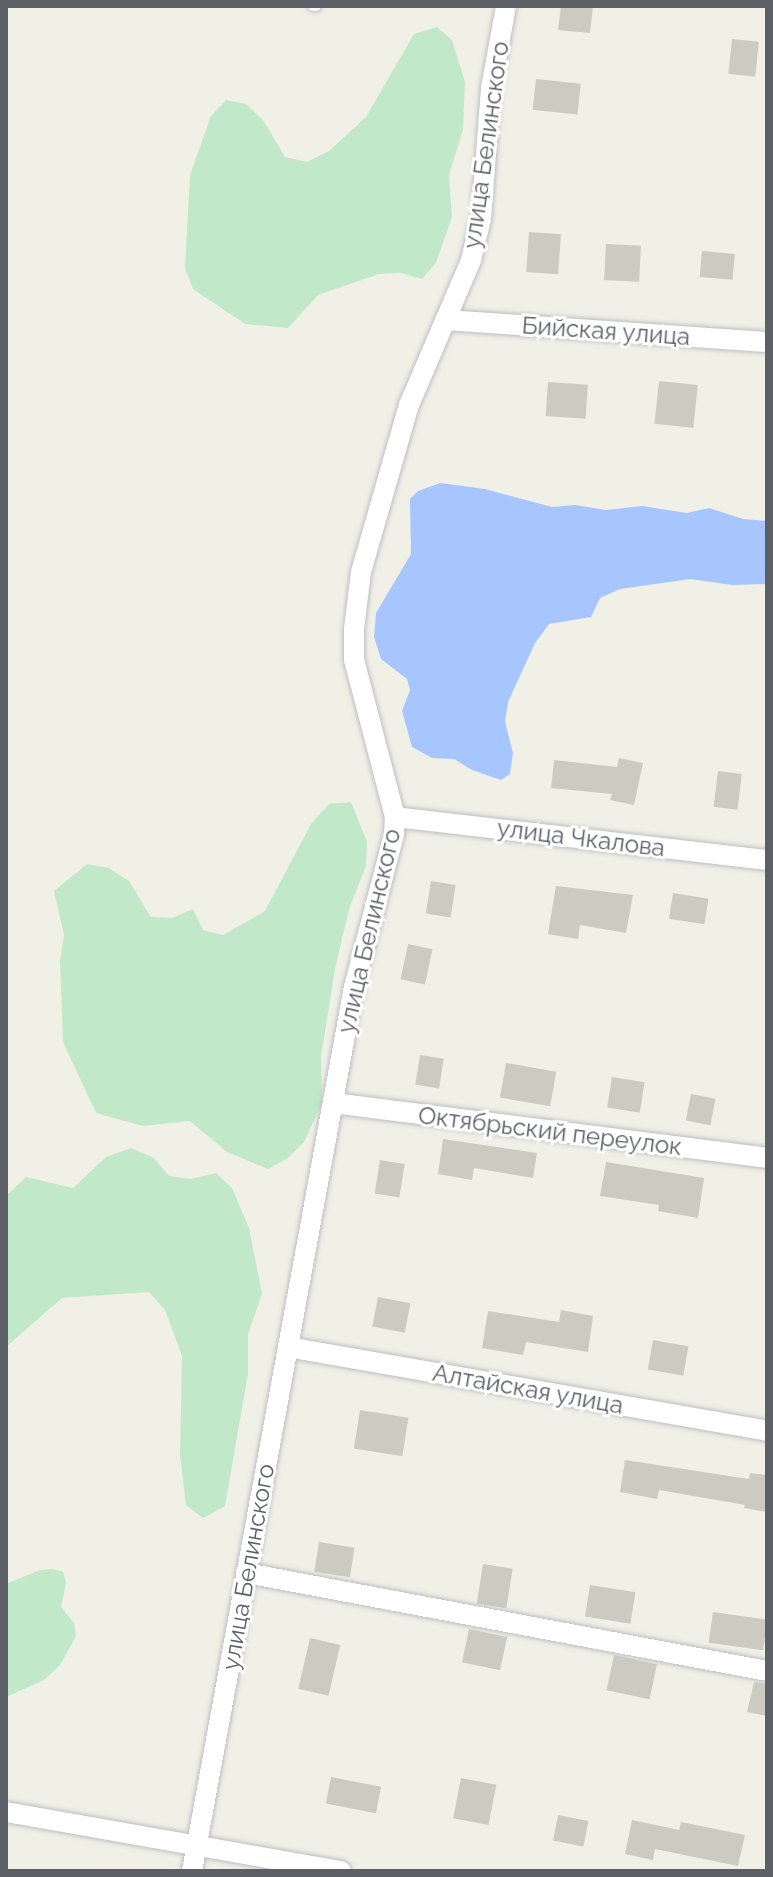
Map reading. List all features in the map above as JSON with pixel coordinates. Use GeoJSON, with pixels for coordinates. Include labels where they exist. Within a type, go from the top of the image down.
{"type":"FeatureCollection","features":[{"type":"Feature","properties":{"kind":"street","name":"улица Белинского"},"geometry":{"type":"LineString","coordinates":[[192,1871],[354,987],[395,817],[354,660],[354,629],[361,572],[409,405],[471,260],[481,219],[491,88],[506,6]]}},
{"type":"Feature","properties":{"kind":"street","name":"Бийская улица"},"geometry":{"type":"LineString","coordinates":[[445,320],[767,342]]}},
{"type":"Feature","properties":{"kind":"street","name":"улица Чкалова"},"geometry":{"type":"LineString","coordinates":[[395,817],[767,860]]}},
{"type":"Feature","properties":{"kind":"street","name":"Октябрьский переулок"},"geometry":{"type":"LineString","coordinates":[[333,1103],[767,1158]]}},
{"type":"Feature","properties":{"kind":"street","name":"Алтайская улица"},"geometry":{"type":"LineString","coordinates":[[288,1347],[767,1431]]}},
{"type":"Feature","properties":{"kind":"street"},"geometry":{"type":"LineString","coordinates":[[246,1573],[767,1671]]}},
{"type":"Feature","properties":{"kind":"street"},"geometry":{"type":"LineString","coordinates":[[6,1812],[341,1871]]}},
{"type":"Feature","properties":{"kind":"green space"},"geometry":{"type":"Polygon","coordinates":[[[437,27],[452,40],[465,82],[463,130],[449,175],[452,217],[436,263],[422,279],[401,273],[379,274],[318,295],[288,328],[245,324],[193,289],[185,268],[190,175],[211,116],[226,100],[246,104],[263,120],[285,157],[307,162],[329,151],[366,117],[414,34],[437,27]]]}},
{"type":"Feature","properties":{"kind":"green space"},"geometry":{"type":"Polygon","coordinates":[[[351,802],[367,842],[366,866],[349,909],[335,969],[321,1057],[322,1103],[304,1142],[288,1158],[268,1169],[227,1152],[190,1121],[143,1126],[96,1113],[63,1042],[60,961],[64,935],[54,891],[87,864],[109,868],[129,881],[151,917],[172,918],[193,909],[203,930],[223,935],[265,911],[311,824],[329,804],[351,802]]]}},
{"type":"Feature","properties":{"kind":"green space"},"geometry":{"type":"Polygon","coordinates":[[[131,1148],[154,1158],[169,1176],[191,1179],[216,1173],[232,1188],[249,1228],[262,1294],[248,1334],[248,1374],[225,1506],[203,1518],[186,1505],[180,1455],[182,1356],[165,1310],[149,1292],[62,1298],[6,1347],[6,1196],[26,1177],[73,1188],[106,1157],[131,1148]]]}},
{"type":"Feature","properties":{"kind":"green space"},"geometry":{"type":"Polygon","coordinates":[[[40,1570],[63,1572],[66,1583],[61,1607],[74,1623],[76,1636],[60,1665],[44,1680],[6,1697],[6,1584],[40,1570]]]}},
{"type":"Feature","properties":{"kind":"water"},"geometry":{"type":"Polygon","coordinates":[[[440,483],[485,489],[552,507],[575,505],[606,510],[642,506],[687,513],[709,508],[743,519],[767,521],[767,584],[733,585],[690,579],[620,589],[600,598],[591,617],[549,624],[535,643],[508,702],[505,722],[513,753],[510,774],[501,780],[472,770],[454,759],[432,758],[412,747],[402,711],[410,690],[407,679],[381,659],[374,637],[376,613],[411,554],[410,499],[418,491],[440,483]]]}},
{"type":"Feature","properties":{"kind":"building"},"geometry":{"type":"Polygon","coordinates":[[[561,6],[593,6],[590,33],[558,30],[561,6]]]}},
{"type":"Feature","properties":{"kind":"building"},"geometry":{"type":"Polygon","coordinates":[[[732,39],[759,42],[755,77],[728,74],[732,39]]]}},
{"type":"Feature","properties":{"kind":"building"},"geometry":{"type":"Polygon","coordinates":[[[536,79],[581,84],[578,115],[533,110],[536,79]]]}},
{"type":"Feature","properties":{"kind":"building"},"geometry":{"type":"Polygon","coordinates":[[[529,232],[561,234],[558,274],[526,272],[529,232]]]}},
{"type":"Feature","properties":{"kind":"building"},"geometry":{"type":"Polygon","coordinates":[[[606,244],[641,246],[639,282],[604,280],[606,244]]]}},
{"type":"Feature","properties":{"kind":"building"},"geometry":{"type":"Polygon","coordinates":[[[702,251],[735,254],[733,280],[700,277],[702,251]]]}},
{"type":"Feature","properties":{"kind":"building"},"geometry":{"type":"Polygon","coordinates":[[[659,381],[698,385],[693,428],[655,424],[659,381]]]}},
{"type":"Feature","properties":{"kind":"building"},"geometry":{"type":"Polygon","coordinates":[[[548,382],[588,385],[586,419],[546,416],[548,382]]]}},
{"type":"Feature","properties":{"kind":"building"},"geometry":{"type":"Polygon","coordinates":[[[619,758],[643,763],[634,805],[610,800],[612,794],[551,788],[554,760],[617,767],[619,758]]]}},
{"type":"Feature","properties":{"kind":"building"},"geometry":{"type":"Polygon","coordinates":[[[718,771],[742,774],[737,810],[714,807],[718,771]]]}},
{"type":"Feature","properties":{"kind":"building"},"geometry":{"type":"Polygon","coordinates":[[[431,881],[456,885],[451,918],[426,914],[431,881]]]}},
{"type":"Feature","properties":{"kind":"building"},"geometry":{"type":"Polygon","coordinates":[[[556,886],[633,895],[626,933],[580,925],[578,939],[548,934],[556,886]]]}},
{"type":"Feature","properties":{"kind":"building"},"geometry":{"type":"Polygon","coordinates":[[[673,893],[709,899],[704,924],[669,919],[673,893]]]}},
{"type":"Feature","properties":{"kind":"building"},"geometry":{"type":"Polygon","coordinates":[[[408,944],[432,949],[425,984],[401,979],[408,944]]]}},
{"type":"Feature","properties":{"kind":"building"},"geometry":{"type":"Polygon","coordinates":[[[420,1055],[444,1059],[439,1088],[415,1085],[420,1055]]]}},
{"type":"Feature","properties":{"kind":"building"},"geometry":{"type":"Polygon","coordinates":[[[506,1063],[556,1072],[550,1106],[500,1097],[506,1063]]]}},
{"type":"Feature","properties":{"kind":"building"},"geometry":{"type":"Polygon","coordinates":[[[612,1077],[645,1082],[640,1113],[607,1108],[612,1077]]]}},
{"type":"Feature","properties":{"kind":"building"},"geometry":{"type":"Polygon","coordinates":[[[691,1094],[716,1099],[710,1125],[686,1121],[691,1094]]]}},
{"type":"Feature","properties":{"kind":"building"},"geometry":{"type":"Polygon","coordinates":[[[443,1139],[537,1153],[533,1178],[474,1168],[472,1180],[438,1174],[443,1139]]]}},
{"type":"Feature","properties":{"kind":"building"},"geometry":{"type":"Polygon","coordinates":[[[380,1160],[405,1164],[399,1197],[375,1194],[380,1160]]]}},
{"type":"Feature","properties":{"kind":"building"},"geometry":{"type":"Polygon","coordinates":[[[606,1162],[704,1178],[698,1218],[658,1211],[659,1205],[600,1196],[606,1162]]]}},
{"type":"Feature","properties":{"kind":"building"},"geometry":{"type":"Polygon","coordinates":[[[378,1297],[410,1303],[405,1333],[372,1326],[378,1297]]]}},
{"type":"Feature","properties":{"kind":"building"},"geometry":{"type":"Polygon","coordinates":[[[561,1310],[593,1316],[588,1352],[526,1342],[523,1355],[482,1348],[488,1311],[559,1322],[561,1310]]]}},
{"type":"Feature","properties":{"kind":"building"},"geometry":{"type":"Polygon","coordinates":[[[653,1340],[688,1346],[683,1376],[648,1370],[653,1340]]]}},
{"type":"Feature","properties":{"kind":"building"},"geometry":{"type":"Polygon","coordinates":[[[360,1410],[408,1418],[402,1456],[354,1449],[360,1410]]]}},
{"type":"Feature","properties":{"kind":"building"},"geometry":{"type":"Polygon","coordinates":[[[625,1460],[749,1479],[750,1473],[767,1475],[767,1512],[744,1508],[745,1505],[659,1490],[657,1499],[620,1492],[625,1460]]]}},
{"type":"Feature","properties":{"kind":"building"},"geometry":{"type":"Polygon","coordinates":[[[319,1542],[355,1548],[350,1577],[314,1572],[319,1542]]]}},
{"type":"Feature","properties":{"kind":"building"},"geometry":{"type":"Polygon","coordinates":[[[483,1564],[513,1569],[506,1608],[477,1604],[483,1564]]]}},
{"type":"Feature","properties":{"kind":"building"},"geometry":{"type":"Polygon","coordinates":[[[590,1585],[635,1592],[630,1624],[585,1617],[590,1585]]]}},
{"type":"Feature","properties":{"kind":"building"},"geometry":{"type":"Polygon","coordinates":[[[713,1612],[767,1620],[763,1650],[709,1643],[713,1612]]]}},
{"type":"Feature","properties":{"kind":"building"},"geometry":{"type":"Polygon","coordinates":[[[469,1629],[507,1637],[500,1670],[462,1662],[469,1629]]]}},
{"type":"Feature","properties":{"kind":"building"},"geometry":{"type":"Polygon","coordinates":[[[310,1638],[340,1645],[329,1696],[298,1689],[310,1638]]]}},
{"type":"Feature","properties":{"kind":"building"},"geometry":{"type":"Polygon","coordinates":[[[614,1655],[657,1664],[650,1699],[607,1690],[614,1655]]]}},
{"type":"Feature","properties":{"kind":"building"},"geometry":{"type":"Polygon","coordinates":[[[754,1682],[767,1684],[767,1716],[747,1712],[754,1682]]]}},
{"type":"Feature","properties":{"kind":"building"},"geometry":{"type":"Polygon","coordinates":[[[331,1777],[381,1787],[376,1813],[326,1804],[331,1777]]]}},
{"type":"Feature","properties":{"kind":"building"},"geometry":{"type":"Polygon","coordinates":[[[461,1778],[496,1785],[489,1825],[453,1818],[461,1778]]]}},
{"type":"Feature","properties":{"kind":"building"},"geometry":{"type":"Polygon","coordinates":[[[558,1815],[588,1821],[583,1846],[553,1841],[558,1815]]]}},
{"type":"Feature","properties":{"kind":"building"},"geometry":{"type":"Polygon","coordinates":[[[632,1820],[679,1830],[681,1822],[745,1835],[738,1866],[655,1849],[653,1860],[625,1854],[632,1820]]]}}]}
